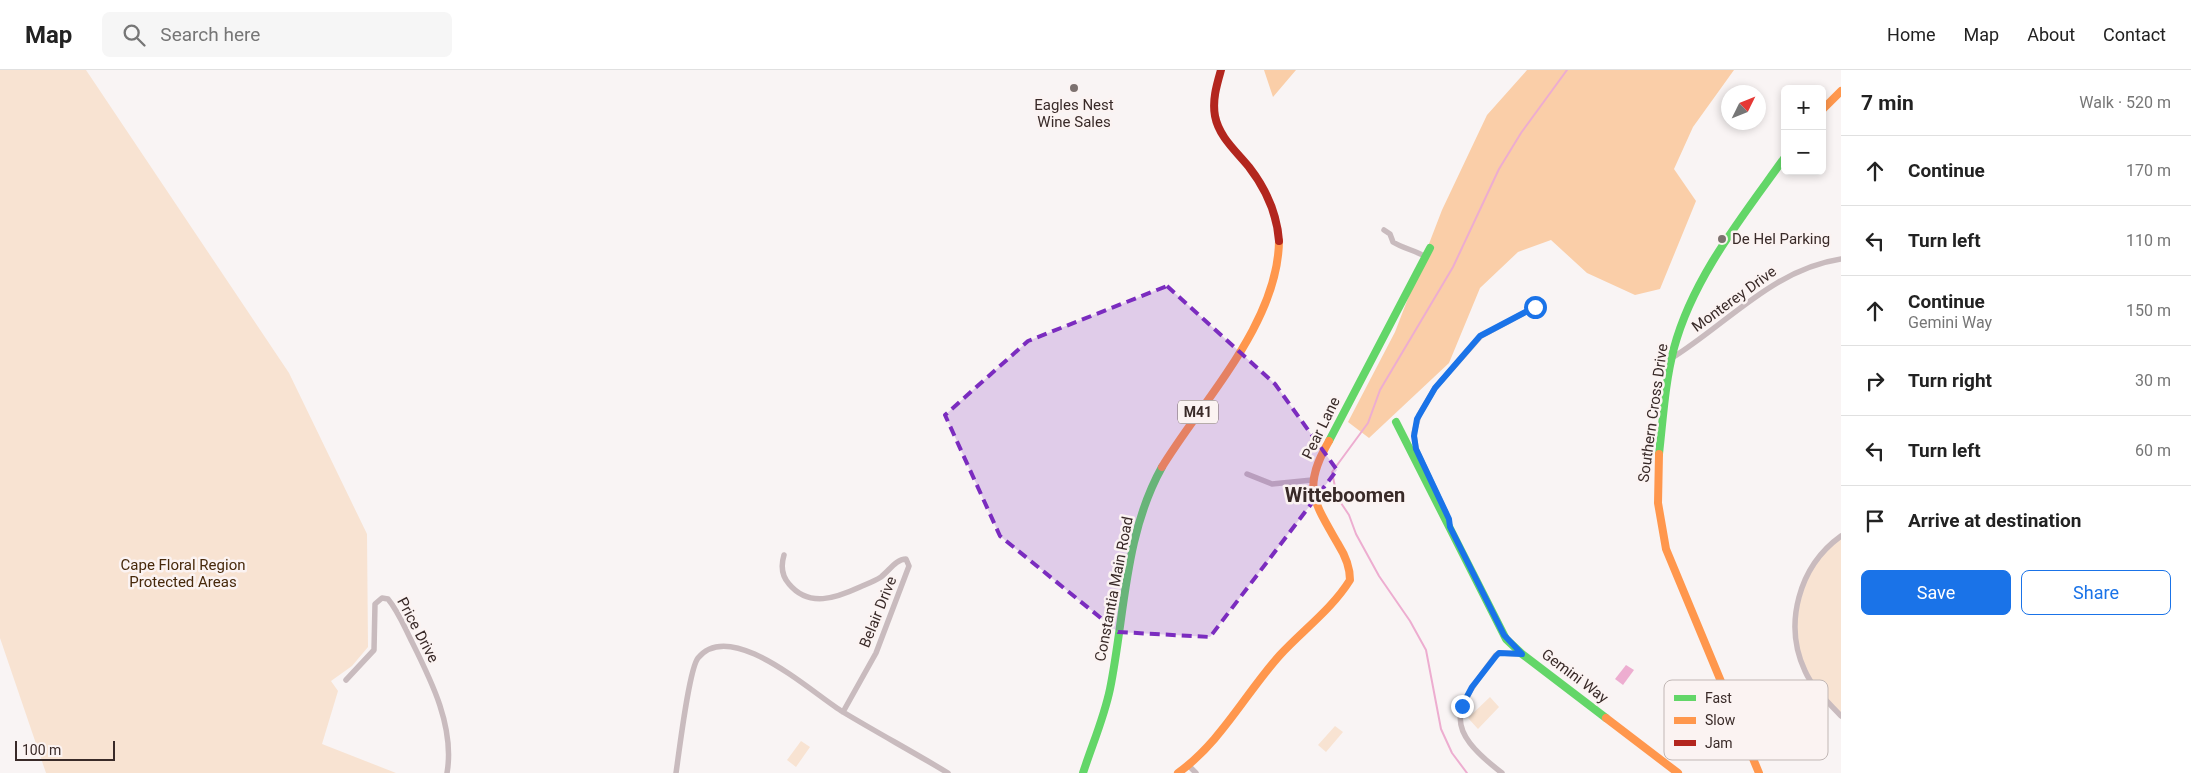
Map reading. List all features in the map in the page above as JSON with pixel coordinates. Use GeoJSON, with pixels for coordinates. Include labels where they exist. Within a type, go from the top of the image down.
{"type":"FeatureCollection","features":[{"type":"Feature","properties":{"kind":"street","name":"Constantia Main Road"},"geometry":{"type":"LineString","coordinates":[[1083,773],[1106,705],[1131,557],[1147,500],[1171,454],[1235,357],[1258,318],[1272,285],[1278,255],[1279,227],[1272,206],[1256,178],[1226,141],[1216,117],[1214,94],[1221,70]]}},
{"type":"Feature","properties":{"kind":"street"},"geometry":{"type":"LineString","coordinates":[[1826,106],[1841,91]]}},
{"type":"Feature","properties":{"kind":"street","name":"Southern Cross Drive"},"geometry":{"type":"LineString","coordinates":[[1720,680],[1666,549],[1659,520],[1656,492],[1658,464],[1672,358],[1683,323],[1705,276],[1781,164]]}},
{"type":"Feature","properties":{"kind":"street"},"geometry":{"type":"LineString","coordinates":[[1384,230],[1390,234],[1393,242],[1403,248],[1411,248],[1426,257]]}},
{"type":"Feature","properties":{"kind":"street","name":"Pear Lane"},"geometry":{"type":"LineString","coordinates":[[1178,773],[1189,766],[1280,655],[1350,580],[1349,567],[1317,504],[1312,480],[1320,459],[1365,370],[1430,248]]}},
{"type":"Feature","properties":{"kind":"street","name":"Monterey Drive"},"geometry":{"type":"LineString","coordinates":[[1672,358],[1784,277],[1819,264],[1841,259]]}},
{"type":"Feature","properties":{"kind":"street"},"geometry":{"type":"LineString","coordinates":[[1450,527],[1449,519],[1416,449],[1414,436],[1417,419],[1435,388],[1480,336],[1535,307]]}},
{"type":"Feature","properties":{"kind":"street","name":"Gemini Way"},"geometry":{"type":"LineString","coordinates":[[1396,422],[1504,635],[1522,654],[1678,773]]}},
{"type":"Feature","properties":{"kind":"street"},"geometry":{"type":"LineString","coordinates":[[1247,474],[1272,484],[1312,480]]}},
{"type":"Feature","properties":{"kind":"street"},"geometry":{"type":"LineString","coordinates":[[1811,680],[1805,671],[1797,645],[1795,620],[1799,597],[1812,565],[1841,536]]}},
{"type":"Feature","properties":{"kind":"street","name":"Belair Drive"},"geometry":{"type":"LineString","coordinates":[[784,555],[782,569],[789,584],[804,595],[822,600],[843,594],[879,579],[900,560],[909,562],[876,653],[843,712]]}},
{"type":"Feature","properties":{"kind":"street","name":"Price Drive"},"geometry":{"type":"LineString","coordinates":[[346,680],[374,650],[375,604],[382,598],[388,599],[412,642],[436,694],[448,743],[447,773]]}},
{"type":"Feature","properties":{"kind":"street"},"geometry":{"type":"LineString","coordinates":[[676,773],[692,670],[698,658],[709,649],[723,646],[750,652],[804,683],[843,712],[948,773]]}},
{"type":"Feature","properties":{"kind":"street"},"geometry":{"type":"LineString","coordinates":[[1502,773],[1483,758],[1462,732],[1459,721],[1460,711],[1472,687],[1499,653],[1522,654]]}},
{"type":"Feature","properties":{"kind":"street"},"geometry":{"type":"LineString","coordinates":[[1828,703],[1841,716]]}},
{"type":"Feature","properties":{"kind":"street","name":"Southern Cross Drive"},"geometry":{"type":"LineString","coordinates":[[1754,760],[1759,773]]}},
{"type":"Feature","properties":{"kind":"street"},"geometry":{"type":"LineString","coordinates":[[1189,766],[1196,773]]}},
{"type":"Feature","properties":{"kind":"highlighted area"},"geometry":{"type":"Polygon","coordinates":[[[1167,286],[1275,384],[1337,470],[1210,637],[1118,632],[1000,536],[945,415],[1028,341],[1167,286]]]}},
{"type":"Feature","properties":{"kind":"green space","name":"Cape Floral Region Protected Areas"},"geometry":{"type":"Polygon","coordinates":[[[0,70],[86,70],[289,373],[367,534],[368,647],[352,666],[331,681],[338,691],[322,744],[396,773],[46,773],[0,638],[0,70]]]}},
{"type":"Feature","properties":{"kind":"green space"},"geometry":{"type":"Polygon","coordinates":[[[1841,536],[1841,716],[1828,702],[1828,680],[1812,680],[1807,673],[1800,656],[1797,640],[1796,623],[1802,590],[1809,574],[1829,547],[1841,536]]]}},
{"type":"Feature","properties":{"kind":"green space"},"geometry":{"type":"Polygon","coordinates":[[[1490,697],[1499,707],[1478,729],[1468,718],[1490,697]]]}},
{"type":"Feature","properties":{"kind":"green space"},"geometry":{"type":"Polygon","coordinates":[[[1335,726],[1343,732],[1326,752],[1318,745],[1335,726]]]}},
{"type":"Feature","properties":{"kind":"green space"},"geometry":{"type":"Polygon","coordinates":[[[801,741],[810,747],[796,767],[787,760],[801,741]]]}},
{"type":"Feature","properties":{"kind":"shaded area"},"geometry":{"type":"Polygon","coordinates":[[[1264,70],[1296,70],[1273,97],[1264,70]]]}},
{"type":"Feature","properties":{"kind":"shaded area"},"geometry":{"type":"Polygon","coordinates":[[[1527,70],[1734,70],[1723,85],[1721,85],[1721,88],[1693,127],[1674,169],[1696,201],[1660,289],[1635,295],[1587,273],[1551,240],[1518,252],[1480,288],[1449,363],[1369,438],[1348,422],[1395,332],[1442,210],[1487,115],[1527,70]]]}},
{"type":"Feature","properties":{"kind":"shaded area"},"geometry":{"type":"Polygon","coordinates":[[[1626,665],[1634,670],[1623,685],[1615,679],[1626,665]]]}},
{"type":"Feature","properties":{"kind":"waterway"},"geometry":{"type":"LineString","coordinates":[[1467,773],[1452,753],[1441,729],[1426,650],[1410,621],[1379,576],[1356,534],[1349,515],[1337,497],[1332,472],[1368,423],[1380,390],[1453,267],[1499,169],[1521,133],[1567,70]]}},
{"type":"Feature","properties":{"kind":"traffic: fast"},"geometry":{"type":"LineString","coordinates":[[1659,454],[1668,374],[1674,348],[1693,297],[1706,272],[1736,225],[1781,163]]}},
{"type":"Feature","properties":{"kind":"traffic: fast"},"geometry":{"type":"LineString","coordinates":[[1329,441],[1430,248]]}},
{"type":"Feature","properties":{"kind":"traffic: fast"},"geometry":{"type":"LineString","coordinates":[[1396,422],[1506,639],[1522,654],[1606,718]]}},
{"type":"Feature","properties":{"kind":"traffic: fast"},"geometry":{"type":"LineString","coordinates":[[1083,773],[1110,689],[1127,576],[1140,520],[1149,493],[1162,467]]}},
{"type":"Feature","properties":{"kind":"traffic: slow"},"geometry":{"type":"LineString","coordinates":[[1826,106],[1841,91]]}},
{"type":"Feature","properties":{"kind":"traffic: slow"},"geometry":{"type":"LineString","coordinates":[[1162,467],[1236,360],[1252,331],[1266,301],[1275,272],[1279,241]]}},
{"type":"Feature","properties":{"kind":"traffic: slow"},"geometry":{"type":"LineString","coordinates":[[1178,773],[1207,747],[1267,670],[1326,610],[1350,580],[1345,557],[1322,516],[1314,494],[1313,483],[1316,471],[1329,441]]}},
{"type":"Feature","properties":{"kind":"traffic: slow"},"geometry":{"type":"LineString","coordinates":[[1659,454],[1658,503],[1666,549],[1720,680]]}},
{"type":"Feature","properties":{"kind":"traffic: slow"},"geometry":{"type":"LineString","coordinates":[[1606,718],[1678,773]]}},
{"type":"Feature","properties":{"kind":"traffic: slow"},"geometry":{"type":"LineString","coordinates":[[1754,760],[1759,773]]}},
{"type":"Feature","properties":{"kind":"traffic: jam"},"geometry":{"type":"LineString","coordinates":[[1221,70],[1214,110],[1217,124],[1224,137],[1261,184],[1273,211],[1279,241]]}},
{"type":"Feature","properties":{"kind":"place","name":"Eagles Nest Wine Sales"},"geometry":{"type":"Point","coordinates":[1074,88]}},
{"type":"Feature","properties":{"kind":"place","name":"De Hel Parking"},"geometry":{"type":"Point","coordinates":[1722,239]}},
{"type":"Feature","properties":{"kind":"district","name":"Witteboomen"},"geometry":{"type":"Point","coordinates":[1345,495]}},
{"type":"Feature","properties":{"kind":"route"},"geometry":{"type":"LineString","coordinates":[[1462,706],[1472,687],[1499,653],[1522,654],[1504,635],[1450,527],[1449,519],[1416,449],[1414,436],[1416,424],[1435,388],[1480,336],[1535,307]]}}]}
